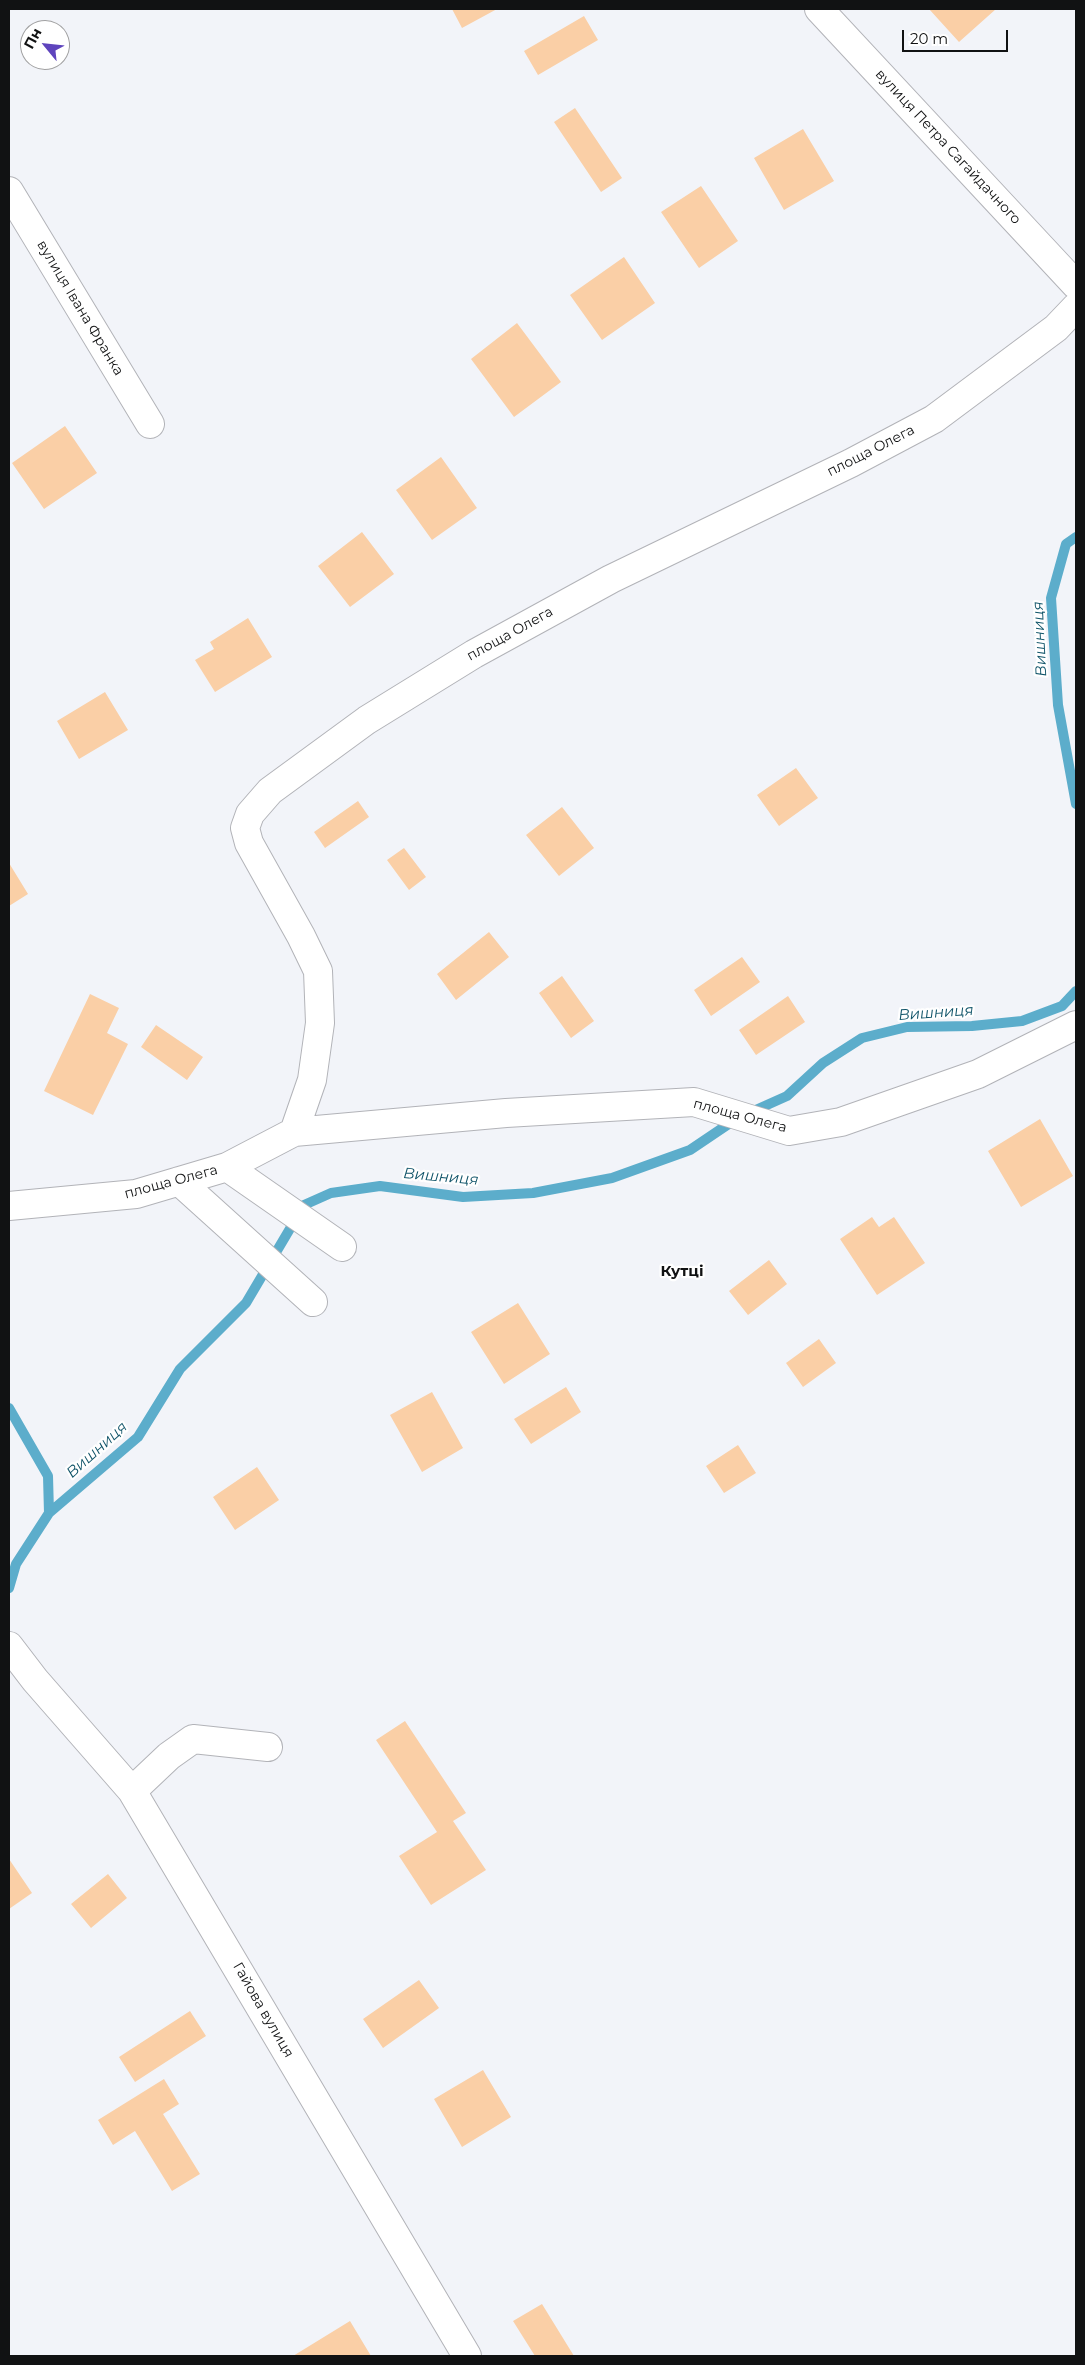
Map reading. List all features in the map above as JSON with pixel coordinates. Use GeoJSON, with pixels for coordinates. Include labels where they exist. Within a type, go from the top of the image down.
{"type":"FeatureCollection","features":[{"type":"Feature","properties":{"kind":"street","name":"вулиця Петра Сагайдачного"},"geometry":{"type":"LineString","coordinates":[[819,9],[1076,285]]}},
{"type":"Feature","properties":{"kind":"street","name":"вулиця Івана Франка"},"geometry":{"type":"LineString","coordinates":[[9,191],[150,424]]}},
{"type":"Feature","properties":{"kind":"street","name":"площа Олега"},"geometry":{"type":"LineString","coordinates":[[294,1132],[312,1080],[320,1023],[318,971],[301,936],[249,843],[245,828],[250,814],[270,791],[367,720],[474,654],[611,579],[851,463],[934,418],[1056,328],[1076,306]]}},
{"type":"Feature","properties":{"kind":"street","name":"площа Олега"},"geometry":{"type":"LineString","coordinates":[[9,1206],[136,1194],[227,1167],[294,1132],[506,1113],[694,1102],[789,1131],[841,1122],[978,1074],[1076,1025]]}},
{"type":"Feature","properties":{"kind":"street"},"geometry":{"type":"LineString","coordinates":[[227,1167],[342,1247]]}},
{"type":"Feature","properties":{"kind":"street"},"geometry":{"type":"LineString","coordinates":[[179,1181],[313,1302]]}},
{"type":"Feature","properties":{"kind":"street","name":"Гайова вулиця"},"geometry":{"type":"LineString","coordinates":[[9,1646],[35,1680],[132,1790],[467,2356]]}},
{"type":"Feature","properties":{"kind":"street"},"geometry":{"type":"LineString","coordinates":[[132,1790],[168,1756],[193,1739],[268,1747]]}},
{"type":"Feature","properties":{"kind":"building"},"geometry":{"type":"Polygon","coordinates":[[[452,9],[497,9],[462,28],[452,9]]]}},
{"type":"Feature","properties":{"kind":"building"},"geometry":{"type":"Polygon","coordinates":[[[929,9],[996,9],[959,42],[929,9]]]}},
{"type":"Feature","properties":{"kind":"building"},"geometry":{"type":"Polygon","coordinates":[[[584,16],[598,40],[538,75],[524,51],[584,16]]]}},
{"type":"Feature","properties":{"kind":"building"},"geometry":{"type":"Polygon","coordinates":[[[575,108],[622,178],[601,192],[554,122],[575,108]]]}},
{"type":"Feature","properties":{"kind":"building"},"geometry":{"type":"Polygon","coordinates":[[[803,129],[834,181],[784,210],[754,158],[803,129]]]}},
{"type":"Feature","properties":{"kind":"building"},"geometry":{"type":"Polygon","coordinates":[[[701,186],[738,241],[699,268],[661,212],[701,186]]]}},
{"type":"Feature","properties":{"kind":"building"},"geometry":{"type":"Polygon","coordinates":[[[624,257],[655,303],[602,340],[570,295],[624,257]]]}},
{"type":"Feature","properties":{"kind":"building"},"geometry":{"type":"Polygon","coordinates":[[[517,323],[561,382],[514,417],[471,359],[517,323]]]}},
{"type":"Feature","properties":{"kind":"building"},"geometry":{"type":"Polygon","coordinates":[[[65,426],[97,473],[44,509],[12,463],[65,426]]]}},
{"type":"Feature","properties":{"kind":"building"},"geometry":{"type":"Polygon","coordinates":[[[441,457],[477,508],[432,540],[396,490],[441,457]]]}},
{"type":"Feature","properties":{"kind":"building"},"geometry":{"type":"Polygon","coordinates":[[[362,532],[394,574],[350,607],[318,566],[362,532]]]}},
{"type":"Feature","properties":{"kind":"building"},"geometry":{"type":"Polygon","coordinates":[[[248,618],[272,657],[215,692],[195,660],[214,649],[210,642],[248,618]]]}},
{"type":"Feature","properties":{"kind":"building"},"geometry":{"type":"Polygon","coordinates":[[[105,692],[128,730],[79,759],[57,721],[105,692]]]}},
{"type":"Feature","properties":{"kind":"building"},"geometry":{"type":"Polygon","coordinates":[[[796,768],[818,798],[779,826],[757,795],[796,768]]]}},
{"type":"Feature","properties":{"kind":"building"},"geometry":{"type":"Polygon","coordinates":[[[358,801],[369,817],[325,848],[314,832],[358,801]]]}},
{"type":"Feature","properties":{"kind":"building"},"geometry":{"type":"Polygon","coordinates":[[[562,807],[594,848],[559,876],[526,835],[562,807]]]}},
{"type":"Feature","properties":{"kind":"building"},"geometry":{"type":"Polygon","coordinates":[[[404,848],[426,877],[409,890],[387,860],[404,848]]]}},
{"type":"Feature","properties":{"kind":"building"},"geometry":{"type":"Polygon","coordinates":[[[9,863],[28,894],[9,906],[9,863]]]}},
{"type":"Feature","properties":{"kind":"building"},"geometry":{"type":"Polygon","coordinates":[[[489,932],[509,957],[456,1000],[437,974],[489,932]]]}},
{"type":"Feature","properties":{"kind":"building"},"geometry":{"type":"Polygon","coordinates":[[[742,957],[760,982],[711,1016],[694,990],[742,957]]]}},
{"type":"Feature","properties":{"kind":"building"},"geometry":{"type":"Polygon","coordinates":[[[562,976],[594,1021],[571,1038],[539,993],[562,976]]]}},
{"type":"Feature","properties":{"kind":"building"},"geometry":{"type":"Polygon","coordinates":[[[90,994],[119,1008],[107,1033],[128,1044],[93,1115],[44,1091],[90,994]]]}},
{"type":"Feature","properties":{"kind":"building"},"geometry":{"type":"Polygon","coordinates":[[[788,996],[805,1022],[756,1055],[739,1030],[788,996]]]}},
{"type":"Feature","properties":{"kind":"building"},"geometry":{"type":"Polygon","coordinates":[[[156,1025],[203,1057],[187,1080],[141,1047],[156,1025]]]}},
{"type":"Feature","properties":{"kind":"building"},"geometry":{"type":"Polygon","coordinates":[[[1040,1119],[1073,1176],[1021,1207],[988,1151],[1040,1119]]]}},
{"type":"Feature","properties":{"kind":"building"},"geometry":{"type":"Polygon","coordinates":[[[872,1217],[879,1227],[894,1217],[925,1263],[877,1295],[840,1239],[872,1217]]]}},
{"type":"Feature","properties":{"kind":"building"},"geometry":{"type":"Polygon","coordinates":[[[769,1260],[787,1284],[748,1315],[729,1291],[769,1260]]]}},
{"type":"Feature","properties":{"kind":"building"},"geometry":{"type":"Polygon","coordinates":[[[518,1303],[550,1354],[504,1384],[471,1332],[518,1303]]]}},
{"type":"Feature","properties":{"kind":"building"},"geometry":{"type":"Polygon","coordinates":[[[819,1339],[836,1363],[803,1387],[786,1363],[819,1339]]]}},
{"type":"Feature","properties":{"kind":"building"},"geometry":{"type":"Polygon","coordinates":[[[566,1387],[581,1412],[531,1444],[514,1419],[566,1387]]]}},
{"type":"Feature","properties":{"kind":"building"},"geometry":{"type":"Polygon","coordinates":[[[432,1392],[463,1448],[422,1472],[390,1415],[432,1392]]]}},
{"type":"Feature","properties":{"kind":"building"},"geometry":{"type":"Polygon","coordinates":[[[738,1445],[756,1473],[724,1493],[706,1466],[738,1445]]]}},
{"type":"Feature","properties":{"kind":"building"},"geometry":{"type":"Polygon","coordinates":[[[257,1467],[279,1500],[235,1530],[213,1497],[257,1467]]]}},
{"type":"Feature","properties":{"kind":"building"},"geometry":{"type":"Polygon","coordinates":[[[405,1721],[466,1813],[453,1821],[486,1870],[431,1905],[399,1856],[437,1832],[376,1740],[405,1721]]]}},
{"type":"Feature","properties":{"kind":"building"},"geometry":{"type":"Polygon","coordinates":[[[9,1859],[32,1893],[9,1909],[9,1859]]]}},
{"type":"Feature","properties":{"kind":"building"},"geometry":{"type":"Polygon","coordinates":[[[108,1874],[127,1898],[91,1928],[71,1904],[108,1874]]]}},
{"type":"Feature","properties":{"kind":"building"},"geometry":{"type":"Polygon","coordinates":[[[419,1980],[439,2008],[383,2048],[363,2019],[419,1980]]]}},
{"type":"Feature","properties":{"kind":"building"},"geometry":{"type":"Polygon","coordinates":[[[190,2011],[206,2036],[135,2082],[119,2057],[190,2011]]]}},
{"type":"Feature","properties":{"kind":"building"},"geometry":{"type":"Polygon","coordinates":[[[483,2070],[511,2117],[462,2147],[434,2099],[483,2070]]]}},
{"type":"Feature","properties":{"kind":"building"},"geometry":{"type":"Polygon","coordinates":[[[164,2079],[179,2104],[163,2114],[200,2174],[172,2191],[135,2131],[113,2145],[98,2120],[164,2079]]]}},
{"type":"Feature","properties":{"kind":"building"},"geometry":{"type":"Polygon","coordinates":[[[542,2304],[574,2356],[535,2356],[513,2321],[542,2304]]]}},
{"type":"Feature","properties":{"kind":"building"},"geometry":{"type":"Polygon","coordinates":[[[350,2321],[371,2356],[293,2356],[350,2321]]]}},
{"type":"Feature","properties":{"kind":"waterway","name":"Вишниця"},"geometry":{"type":"LineString","coordinates":[[1076,537],[1066,544],[1051,598],[1058,705],[1076,804]]}},
{"type":"Feature","properties":{"kind":"waterway","name":"Вишниця"},"geometry":{"type":"LineString","coordinates":[[749,1113],[787,1096],[823,1063],[862,1038],[907,1027],[972,1026],[1022,1021],[1062,1006],[1076,991]]}},
{"type":"Feature","properties":{"kind":"waterway","name":"Вишниця"},"geometry":{"type":"LineString","coordinates":[[9,1588],[16,1564],[49,1513],[138,1437],[180,1369],[246,1303],[304,1205],[331,1193],[380,1186],[463,1197],[533,1193],[612,1178],[690,1150],[736,1119]]}},
{"type":"Feature","properties":{"kind":"waterway"},"geometry":{"type":"LineString","coordinates":[[9,1408],[48,1476],[49,1513]]}},
{"type":"Feature","properties":{"kind":"district","name":"Кутці"},"geometry":{"type":"Point","coordinates":[682,1272]}}]}
